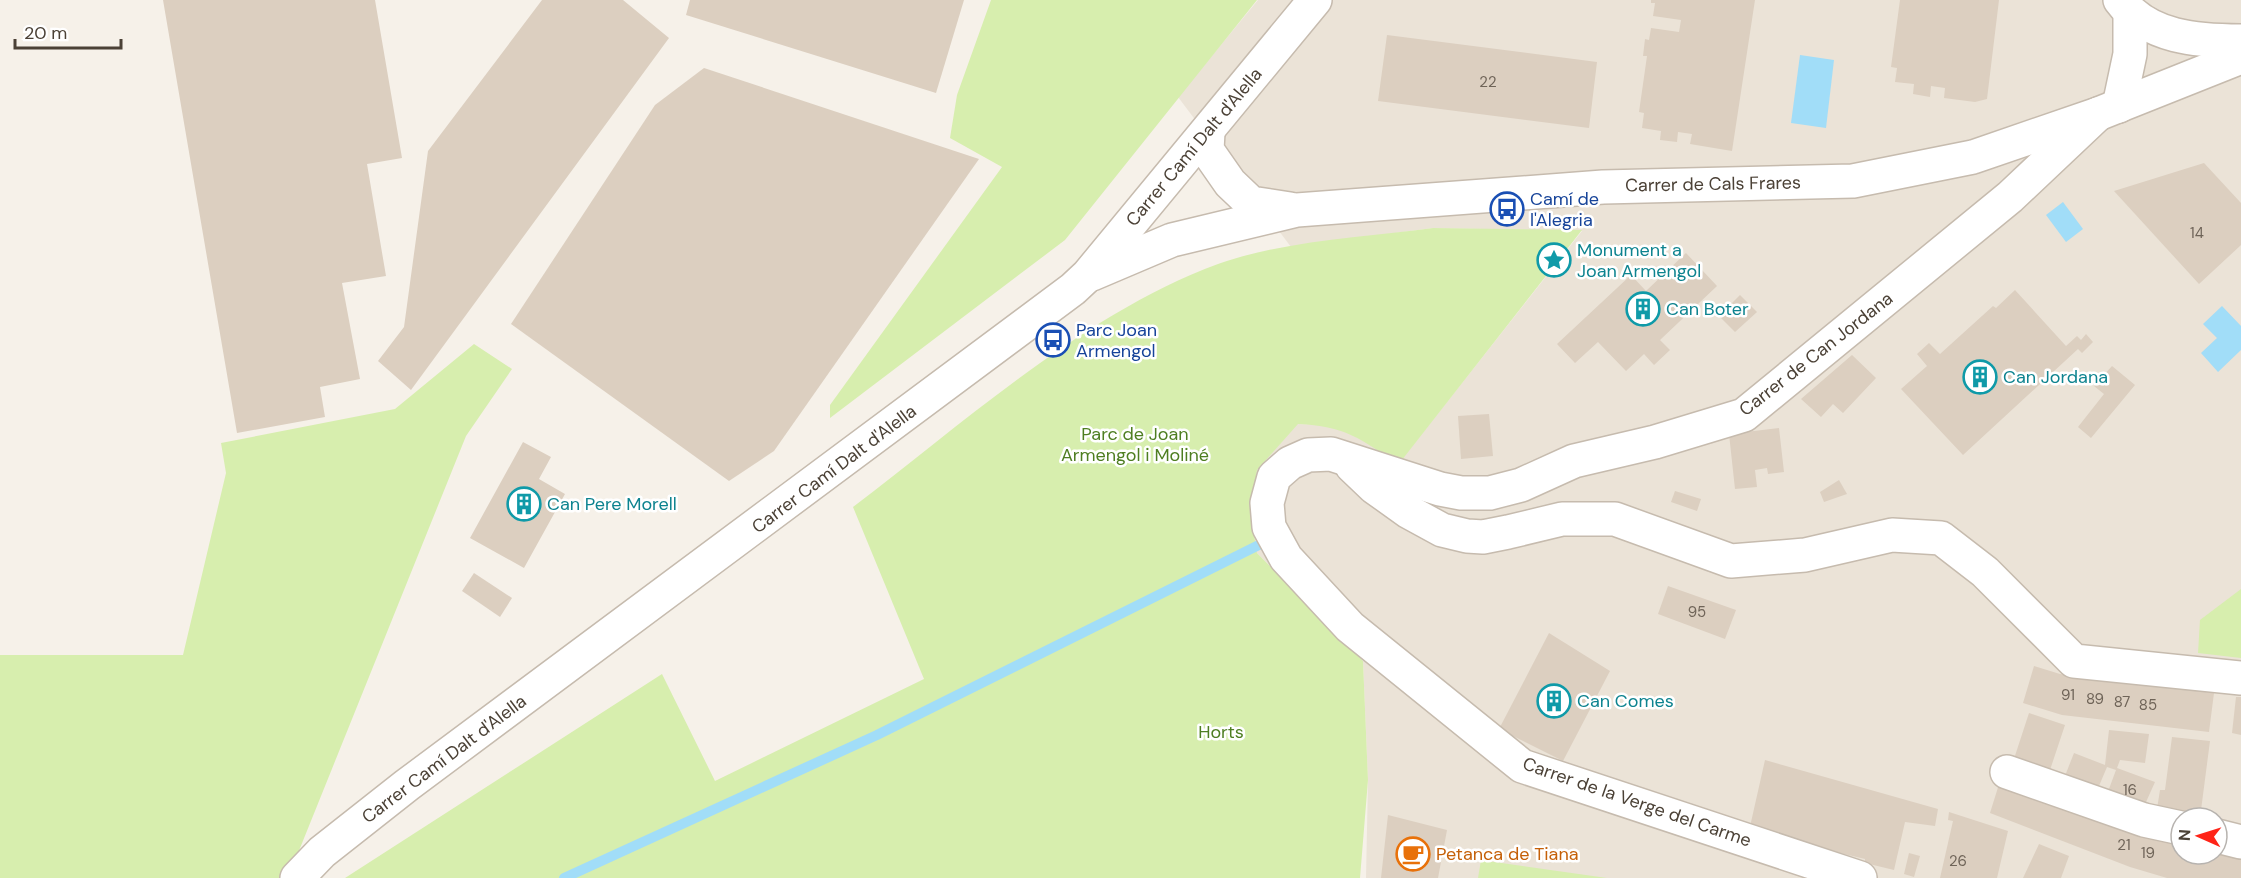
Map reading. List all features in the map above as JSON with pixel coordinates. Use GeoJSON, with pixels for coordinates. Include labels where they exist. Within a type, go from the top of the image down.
{"type":"FeatureCollection","features":[{"type":"Feature","properties":{"kind":"street","name":"Carrer Camí Dalt d'Alella"},"geometry":{"type":"LineString","coordinates":[[297,878],[322,852],[407,785],[946,386],[1088,276],[1315,0]]}},
{"type":"Feature","properties":{"kind":"street"},"geometry":{"type":"LineString","coordinates":[[2125,7],[2174,35],[2201,41],[2241,41]]}},
{"type":"Feature","properties":{"kind":"street"},"geometry":{"type":"LineString","coordinates":[[2109,110],[2130,54],[2125,7]]}},
{"type":"Feature","properties":{"kind":"street","name":"Carrer de Cals Frares"},"geometry":{"type":"LineString","coordinates":[[1088,276],[1172,240],[1298,210],[1603,187],[1852,181],[1967,159],[2109,110],[2241,57]]}},
{"type":"Feature","properties":{"kind":"street","name":"Carrer de Can Jordana"},"geometry":{"type":"LineString","coordinates":[[1342,457],[1440,489],[1461,493],[1490,493],[1521,485],[1574,461],[1655,442],[1744,415],[2010,197],[2109,110]]}},
{"type":"Feature","properties":{"kind":"street","name":"Carrer de Cals Frares"},"geometry":{"type":"LineString","coordinates":[[1208,132],[1207,150],[1230,183],[1251,203],[1298,210]]}},
{"type":"Feature","properties":{"kind":"street","name":"Carrer de la Verge del Carme"},"geometry":{"type":"LineString","coordinates":[[1342,457],[1331,454],[1308,455],[1290,463],[1274,477],[1267,502],[1268,519],[1273,538],[1286,558],[1350,627],[1522,766],[1860,878]]}},
{"type":"Feature","properties":{"kind":"street"},"geometry":{"type":"LineString","coordinates":[[1342,457],[1374,487],[1409,512],[1442,530],[1467,536],[1500,534],[1562,519],[1615,519],[1731,561],[1805,555],[1892,535],[1941,538],[1985,572],[2074,661],[2241,678]]}},
{"type":"Feature","properties":{"kind":"street"},"geometry":{"type":"LineString","coordinates":[[2007,772],[2144,820],[2169,825]]}},
{"type":"Feature","properties":{"kind":"shaded area"},"geometry":{"type":"Polygon","coordinates":[[[1258,0],[2241,0],[2241,878],[1366,878],[1368,780],[1363,661],[1257,553],[1251,516],[1257,470],[1297,424],[1326,425],[1360,437],[1398,464],[1582,231],[1433,228],[1291,247],[1178,97],[1258,0]]]}},
{"type":"Feature","properties":{"kind":"green space"},"geometry":{"type":"Polygon","coordinates":[[[991,0],[1257,0],[1065,240],[830,418],[830,405],[1002,167],[950,138],[957,95],[991,0]]]}},
{"type":"Feature","properties":{"kind":"green space"},"geometry":{"type":"Polygon","coordinates":[[[1433,228],[1582,230],[1398,465],[1351,435],[1328,427],[1298,424],[1257,470],[1251,516],[1257,553],[1363,661],[1368,780],[1360,878],[345,878],[662,674],[715,781],[924,679],[853,507],[1028,372],[1121,311],[1169,285],[1218,264],[1269,250],[1433,228]]]}},
{"type":"Feature","properties":{"kind":"green space"},"geometry":{"type":"Polygon","coordinates":[[[474,344],[512,369],[466,436],[288,878],[0,878],[0,655],[183,655],[226,473],[221,443],[395,409],[474,344]]]}},
{"type":"Feature","properties":{"kind":"green space"},"geometry":{"type":"Polygon","coordinates":[[[2241,589],[2241,658],[2198,653],[2200,620],[2241,589]]]}},
{"type":"Feature","properties":{"kind":"green space"},"geometry":{"type":"Polygon","coordinates":[[[1481,860],[1607,878],[1478,878],[1481,860]]]}},
{"type":"Feature","properties":{"kind":"water"},"geometry":{"type":"Polygon","coordinates":[[[1800,55],[1834,60],[1826,128],[1791,123],[1800,55]]]}},
{"type":"Feature","properties":{"kind":"water"},"geometry":{"type":"Polygon","coordinates":[[[2063,202],[2083,229],[2066,242],[2046,215],[2063,202]]]}},
{"type":"Feature","properties":{"kind":"water"},"geometry":{"type":"Polygon","coordinates":[[[2222,306],[2241,326],[2241,350],[2218,372],[2201,353],[2217,338],[2203,324],[2222,306]]]}},
{"type":"Feature","properties":{"kind":"building"},"geometry":{"type":"Polygon","coordinates":[[[163,0],[375,0],[402,158],[367,164],[386,276],[342,283],[360,379],[320,387],[325,417],[237,433],[163,0]]]}},
{"type":"Feature","properties":{"kind":"building"},"geometry":{"type":"Polygon","coordinates":[[[542,0],[623,0],[669,38],[411,390],[378,361],[404,327],[428,151],[542,0]]]}},
{"type":"Feature","properties":{"kind":"building"},"geometry":{"type":"Polygon","coordinates":[[[690,0],[964,0],[936,93],[686,15],[690,0]]]}},
{"type":"Feature","properties":{"kind":"building"},"geometry":{"type":"Polygon","coordinates":[[[1651,0],[1755,0],[1732,151],[1690,144],[1692,134],[1678,132],[1677,142],[1660,140],[1661,131],[1642,128],[1644,113],[1639,112],[1647,56],[1643,56],[1645,39],[1649,40],[1651,28],[1679,32],[1681,20],[1653,16],[1655,3],[1651,3],[1651,0]]]}},
{"type":"Feature","properties":{"kind":"building"},"geometry":{"type":"Polygon","coordinates":[[[1900,0],[1999,0],[1987,99],[1975,102],[1944,98],[1945,88],[1931,86],[1930,97],[1913,94],[1914,84],[1895,82],[1897,68],[1891,67],[1900,0]]]}},
{"type":"Feature","properties":{"kind":"building"},"geometry":{"type":"Polygon","coordinates":[[[1387,35],[1597,62],[1589,128],[1378,101],[1387,35]]]}},
{"type":"Feature","properties":{"kind":"building"},"geometry":{"type":"Polygon","coordinates":[[[704,68],[979,159],[774,451],[729,481],[511,324],[655,105],[704,68]]]}},
{"type":"Feature","properties":{"kind":"building"},"geometry":{"type":"Polygon","coordinates":[[[2204,163],[2241,203],[2241,245],[2199,284],[2114,191],[2204,163]]]}},
{"type":"Feature","properties":{"kind":"building","name":"Can Boter"},"geometry":{"type":"Polygon","coordinates":[[[1686,253],[1717,286],[1660,340],[1670,350],[1654,365],[1644,354],[1626,371],[1598,342],[1575,363],[1557,344],[1631,275],[1646,291],[1686,253]]]}},
{"type":"Feature","properties":{"kind":"building","name":"Can Jordana"},"geometry":{"type":"Polygon","coordinates":[[[2015,290],[2066,346],[2077,336],[2081,340],[2086,334],[2093,342],[2082,353],[2078,349],[1963,455],[1901,389],[1927,366],[1917,354],[1929,343],[1940,354],[1993,306],[1996,308],[2015,290]]]}},
{"type":"Feature","properties":{"kind":"building"},"geometry":{"type":"Polygon","coordinates":[[[1740,295],[1757,312],[1735,332],[1719,316],[1740,295]]]}},
{"type":"Feature","properties":{"kind":"building"},"geometry":{"type":"Polygon","coordinates":[[[1852,355],[1876,378],[1843,413],[1833,404],[1821,417],[1801,399],[1852,355]]]}},
{"type":"Feature","properties":{"kind":"building"},"geometry":{"type":"Polygon","coordinates":[[[2112,366],[2135,385],[2091,438],[2078,427],[2104,394],[2094,386],[2112,366]]]}},
{"type":"Feature","properties":{"kind":"building"},"geometry":{"type":"Polygon","coordinates":[[[1489,414],[1493,456],[1461,459],[1458,416],[1489,414]]]}},
{"type":"Feature","properties":{"kind":"building"},"geometry":{"type":"Polygon","coordinates":[[[1779,428],[1784,472],[1768,474],[1767,468],[1755,470],[1757,487],[1735,489],[1729,434],[1779,428]]]}},
{"type":"Feature","properties":{"kind":"building","name":"Can Pere Morell"},"geometry":{"type":"Polygon","coordinates":[[[523,442],[551,457],[539,479],[565,494],[524,568],[470,538],[523,442]]]}},
{"type":"Feature","properties":{"kind":"building"},"geometry":{"type":"Polygon","coordinates":[[[1839,480],[1847,494],[1824,502],[1820,492],[1839,480]]]}},
{"type":"Feature","properties":{"kind":"building"},"geometry":{"type":"Polygon","coordinates":[[[1675,491],[1701,499],[1697,511],[1671,502],[1675,491]]]}},
{"type":"Feature","properties":{"kind":"building"},"geometry":{"type":"Polygon","coordinates":[[[474,573],[512,598],[500,617],[462,591],[474,573]]]}},
{"type":"Feature","properties":{"kind":"building"},"geometry":{"type":"Polygon","coordinates":[[[1668,586],[1736,610],[1725,639],[1658,614],[1668,586]]]}},
{"type":"Feature","properties":{"kind":"building","name":"Can Comes"},"geometry":{"type":"Polygon","coordinates":[[[1549,633],[1610,671],[1563,761],[1499,729],[1549,633]]]}},
{"type":"Feature","properties":{"kind":"building"},"geometry":{"type":"Polygon","coordinates":[[[2034,666],[2060,674],[2214,693],[2209,732],[2062,715],[2023,703],[2034,666]]]}},
{"type":"Feature","properties":{"kind":"building"},"geometry":{"type":"Polygon","coordinates":[[[2236,697],[2241,697],[2241,735],[2232,733],[2236,697]]]}},
{"type":"Feature","properties":{"kind":"building"},"geometry":{"type":"Polygon","coordinates":[[[2029,713],[2065,725],[2048,776],[2012,765],[2029,713]]]}},
{"type":"Feature","properties":{"kind":"building"},"geometry":{"type":"Polygon","coordinates":[[[2109,730],[2149,734],[2145,763],[2120,760],[2117,768],[2155,782],[2142,811],[2106,797],[2116,770],[2107,767],[2096,793],[2063,781],[2074,753],[2105,765],[2109,730]]]}},
{"type":"Feature","properties":{"kind":"building"},"geometry":{"type":"Polygon","coordinates":[[[2172,737],[2210,741],[2202,806],[2169,806],[2169,816],[2156,815],[2160,790],[2165,790],[2172,737]]]}},
{"type":"Feature","properties":{"kind":"building"},"geometry":{"type":"Polygon","coordinates":[[[1765,760],[1938,809],[1935,826],[1905,822],[1894,870],[1865,863],[1865,859],[1749,831],[1765,760]]]}},
{"type":"Feature","properties":{"kind":"building"},"geometry":{"type":"Polygon","coordinates":[[[2000,781],[2169,839],[2169,866],[2229,866],[2229,855],[2241,858],[2241,878],[2167,878],[2130,867],[1990,813],[2000,781]]]}},
{"type":"Feature","properties":{"kind":"building"},"geometry":{"type":"Polygon","coordinates":[[[1949,812],[2008,831],[1997,878],[1940,878],[1953,821],[1948,820],[1949,812]]]}},
{"type":"Feature","properties":{"kind":"building","name":"Petanca de Tiana"},"geometry":{"type":"Polygon","coordinates":[[[1388,815],[1447,830],[1438,878],[1381,878],[1388,815]]]}},
{"type":"Feature","properties":{"kind":"building"},"geometry":{"type":"Polygon","coordinates":[[[2039,844],[2069,856],[2061,878],[2023,878],[2039,844]]]}},
{"type":"Feature","properties":{"kind":"building"},"geometry":{"type":"Polygon","coordinates":[[[1909,853],[1920,856],[1914,877],[1904,874],[1909,853]]]}},
{"type":"Feature","properties":{"kind":"waterway"},"geometry":{"type":"LineString","coordinates":[[564,878],[877,735],[1273,538]]}},
{"type":"Feature","properties":{"kind":"place","name":"Camí de l'Alegria"},"geometry":{"type":"Point","coordinates":[1507,209]}},
{"type":"Feature","properties":{"kind":"place","name":"Monument a Joan Armengol"},"geometry":{"type":"Point","coordinates":[1554,260]}},
{"type":"Feature","properties":{"kind":"place","name":"Can Boter"},"geometry":{"type":"Point","coordinates":[1643,309]}},
{"type":"Feature","properties":{"kind":"place","name":"Parc Joan Armengol"},"geometry":{"type":"Point","coordinates":[1053,340]}},
{"type":"Feature","properties":{"kind":"place","name":"Can Jordana"},"geometry":{"type":"Point","coordinates":[1980,377]}},
{"type":"Feature","properties":{"kind":"place","name":"Can Pere Morell"},"geometry":{"type":"Point","coordinates":[524,504]}},
{"type":"Feature","properties":{"kind":"place","name":"Can Comes"},"geometry":{"type":"Point","coordinates":[1554,701]}},
{"type":"Feature","properties":{"kind":"place","name":"Petanca de Tiana"},"geometry":{"type":"Point","coordinates":[1413,854]}},
{"type":"Feature","properties":{"kind":"park label","name":"Parc de Joan Armengol i Moliné"},"geometry":{"type":"Point","coordinates":[1135,444]}},
{"type":"Feature","properties":{"kind":"park label","name":"Horts"},"geometry":{"type":"Point","coordinates":[1221,732]}}]}
